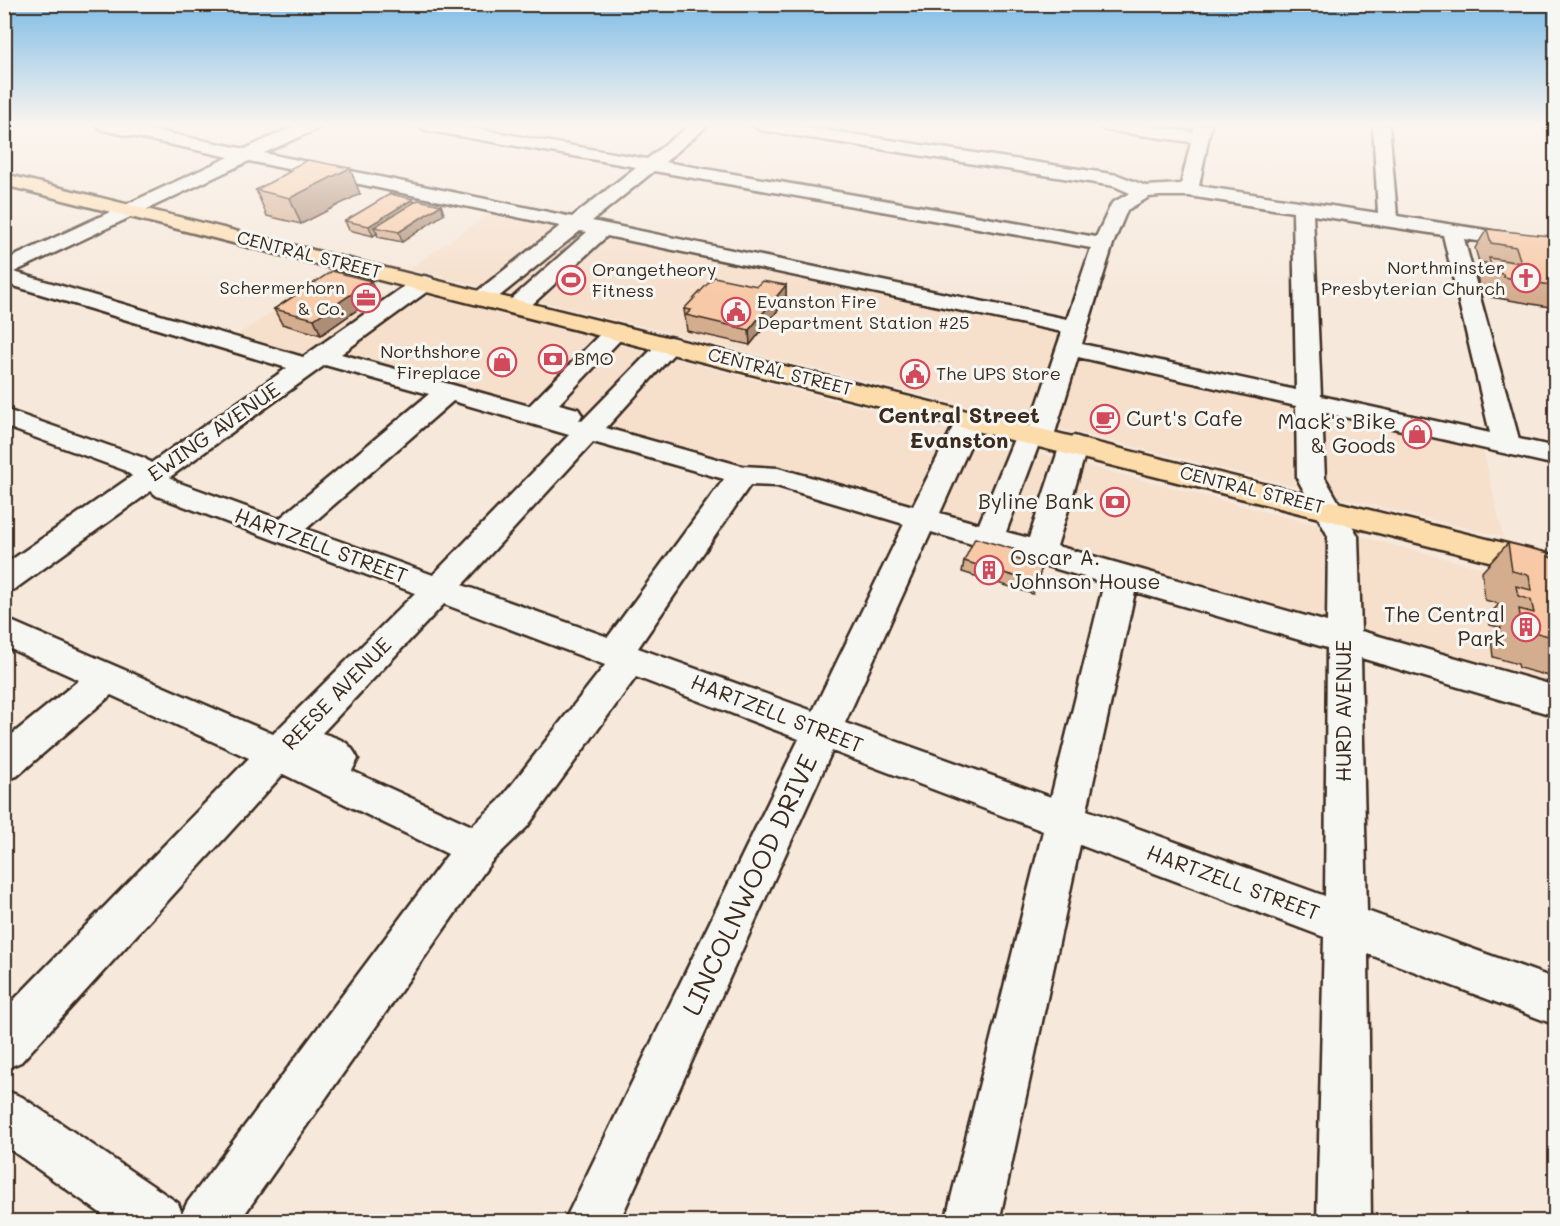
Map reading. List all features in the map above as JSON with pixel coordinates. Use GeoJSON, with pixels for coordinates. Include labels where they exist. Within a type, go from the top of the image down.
{"type":"FeatureCollection","features":[{"type":"Feature","properties":{"kind":"main road","name":"CENTRAL STREET"},"geometry":{"type":"LineString","coordinates":[[17,182],[1329,510],[1491,562],[1556,567]]}},
{"type":"Feature","properties":{"kind":"street"},"geometry":{"type":"LineString","coordinates":[[4,269],[190,182]]}},
{"type":"Feature","properties":{"kind":"street"},"geometry":{"type":"LineString","coordinates":[[379,182],[603,229],[1072,338],[1307,401],[1556,456]]}},
{"type":"Feature","properties":{"kind":"street"},"geometry":{"type":"LineString","coordinates":[[483,298],[627,182]]}},
{"type":"Feature","properties":{"kind":"street"},"geometry":{"type":"LineString","coordinates":[[747,182],[1103,244]]}},
{"type":"Feature","properties":{"kind":"street"},"geometry":{"type":"LineString","coordinates":[[1121,182],[1144,192]]}},
{"type":"Feature","properties":{"kind":"street"},"geometry":{"type":"LineString","coordinates":[[1189,190],[1191,182]]}},
{"type":"Feature","properties":{"kind":"street"},"geometry":{"type":"LineString","coordinates":[[1385,182],[1388,221]]}},
{"type":"Feature","properties":{"kind":"street"},"geometry":{"type":"LineString","coordinates":[[988,537],[1034,435],[1072,338],[1103,244],[1119,207],[1144,192],[1160,189],[1189,190],[1556,247]]}},
{"type":"Feature","properties":{"kind":"street","name":"HURD AVENUE"},"geometry":{"type":"LineString","coordinates":[[1303,208],[1311,478],[1343,536],[1346,924],[1344,1221]]}},
{"type":"Feature","properties":{"kind":"street"},"geometry":{"type":"LineString","coordinates":[[517,306],[603,229]]}},
{"type":"Feature","properties":{"kind":"street"},"geometry":{"type":"LineString","coordinates":[[1452,231],[1507,445]]}},
{"type":"Feature","properties":{"kind":"street"},"geometry":{"type":"LineString","coordinates":[[531,259],[561,267]]}},
{"type":"Feature","properties":{"kind":"street"},"geometry":{"type":"LineString","coordinates":[[4,276],[315,361],[449,391],[593,428],[742,475],[778,477],[1556,701]]}},
{"type":"Feature","properties":{"kind":"street","name":"EWING AVENUE"},"geometry":{"type":"LineString","coordinates":[[4,581],[424,283]]}},
{"type":"Feature","properties":{"kind":"street"},"geometry":{"type":"LineString","coordinates":[[593,428],[541,407],[616,331]]}},
{"type":"Feature","properties":{"kind":"street","name":"REESE AVENUE"},"geometry":{"type":"LineString","coordinates":[[4,1045],[286,746],[593,428],[670,344]]}},
{"type":"Feature","properties":{"kind":"street"},"geometry":{"type":"LineString","coordinates":[[284,532],[449,391]]}},
{"type":"Feature","properties":{"kind":"street","name":"HARTZELL STREET"},"geometry":{"type":"LineString","coordinates":[[4,417],[134,464],[167,489],[1556,1002]]}},
{"type":"Feature","properties":{"kind":"street","name":"LINCOLNWOOD DRIVE"},"geometry":{"type":"LineString","coordinates":[[591,1221],[969,419]]}},
{"type":"Feature","properties":{"kind":"street"},"geometry":{"type":"LineString","coordinates":[[1040,552],[1074,445]]}},
{"type":"Feature","properties":{"kind":"street"},"geometry":{"type":"LineString","coordinates":[[206,1221],[477,848],[513,814],[622,656],[742,475]]}},
{"type":"Feature","properties":{"kind":"street"},"geometry":{"type":"LineString","coordinates":[[972,1221],[1122,576]]}},
{"type":"Feature","properties":{"kind":"street"},"geometry":{"type":"LineString","coordinates":[[4,631],[108,677],[286,746],[324,777],[477,848]]}},
{"type":"Feature","properties":{"kind":"street"},"geometry":{"type":"LineString","coordinates":[[1505,661],[1507,672],[1556,686]]}},
{"type":"Feature","properties":{"kind":"street"},"geometry":{"type":"LineString","coordinates":[[4,764],[108,677]]}},
{"type":"Feature","properties":{"kind":"street"},"geometry":{"type":"LineString","coordinates":[[4,1115],[159,1221]]}},
{"type":"Feature","properties":{"kind":"shaded area"},"geometry":{"type":"Polygon","coordinates":[[[497,208],[1072,329],[1065,349],[1481,441],[1503,537],[409,269],[497,208]]]}},
{"type":"Feature","properties":{"kind":"shaded area"},"geometry":{"type":"Polygon","coordinates":[[[322,280],[417,304],[428,295],[1555,587],[1555,697],[742,473],[345,358],[289,358],[228,341],[322,280]]]}},
{"type":"Feature","properties":{"kind":"building"},"geometry":{"type":"Polygon","coordinates":[[[270,182],[322,182],[290,198],[256,190],[270,182]]]}},
{"type":"Feature","properties":{"kind":"building"},"geometry":{"type":"Polygon","coordinates":[[[390,194],[413,199],[369,226],[345,221],[390,194]]]}},
{"type":"Feature","properties":{"kind":"building"},"geometry":{"type":"Polygon","coordinates":[[[418,200],[441,205],[399,232],[374,227],[418,200]]]}},
{"type":"Feature","properties":{"kind":"building"},"geometry":{"type":"Polygon","coordinates":[[[1487,229],[1549,236],[1556,239],[1556,286],[1493,273],[1489,258],[1521,263],[1516,247],[1491,243],[1487,229]]]}},
{"type":"Feature","properties":{"kind":"building"},"geometry":{"type":"Polygon","coordinates":[[[332,271],[371,281],[314,319],[274,309],[332,271]]]}},
{"type":"Feature","properties":{"kind":"building"},"geometry":{"type":"Polygon","coordinates":[[[714,277],[757,286],[762,281],[786,285],[749,330],[686,315],[691,310],[684,309],[714,277]]]}},
{"type":"Feature","properties":{"kind":"building"},"geometry":{"type":"Polygon","coordinates":[[[975,538],[1016,550],[1013,558],[1042,567],[1037,583],[964,561],[975,538]]]}},
{"type":"Feature","properties":{"kind":"building"},"geometry":{"type":"Polygon","coordinates":[[[1508,543],[1549,553],[1549,557],[1556,559],[1556,641],[1550,640],[1549,636],[1522,629],[1519,609],[1534,613],[1531,600],[1518,596],[1516,586],[1531,590],[1529,575],[1512,571],[1508,543]]]}},
{"type":"Feature","properties":{"kind":"place","name":"Northminster Presbyterian Church"},"geometry":{"type":"Point","coordinates":[1526,278]}},
{"type":"Feature","properties":{"kind":"place","name":"Orangetheory Fitness"},"geometry":{"type":"Point","coordinates":[571,280]}},
{"type":"Feature","properties":{"kind":"place","name":"Schermerhorn & Co."},"geometry":{"type":"Point","coordinates":[366,298]}},
{"type":"Feature","properties":{"kind":"place","name":"Evanston Fire Department Station #25"},"geometry":{"type":"Point","coordinates":[736,312]}},
{"type":"Feature","properties":{"kind":"place","name":"BMO"},"geometry":{"type":"Point","coordinates":[553,359]}},
{"type":"Feature","properties":{"kind":"place","name":"Northshore Fireplace"},"geometry":{"type":"Point","coordinates":[502,362]}},
{"type":"Feature","properties":{"kind":"place","name":"The UPS Store"},"geometry":{"type":"Point","coordinates":[915,374]}},
{"type":"Feature","properties":{"kind":"place","name":"Curt's Cafe"},"geometry":{"type":"Point","coordinates":[1105,419]}},
{"type":"Feature","properties":{"kind":"place","name":"Mack's Bike & Goods"},"geometry":{"type":"Point","coordinates":[1417,434]}},
{"type":"Feature","properties":{"kind":"place","name":"Byline Bank"},"geometry":{"type":"Point","coordinates":[1115,502]}},
{"type":"Feature","properties":{"kind":"place","name":"Oscar A. Johnson House"},"geometry":{"type":"Point","coordinates":[989,570]}},
{"type":"Feature","properties":{"kind":"place","name":"The Central Park"},"geometry":{"type":"Point","coordinates":[1526,627]}},
{"type":"Feature","properties":{"kind":"district","name":"Central Street Evanston"},"geometry":{"type":"Point","coordinates":[959,428]}}]}
